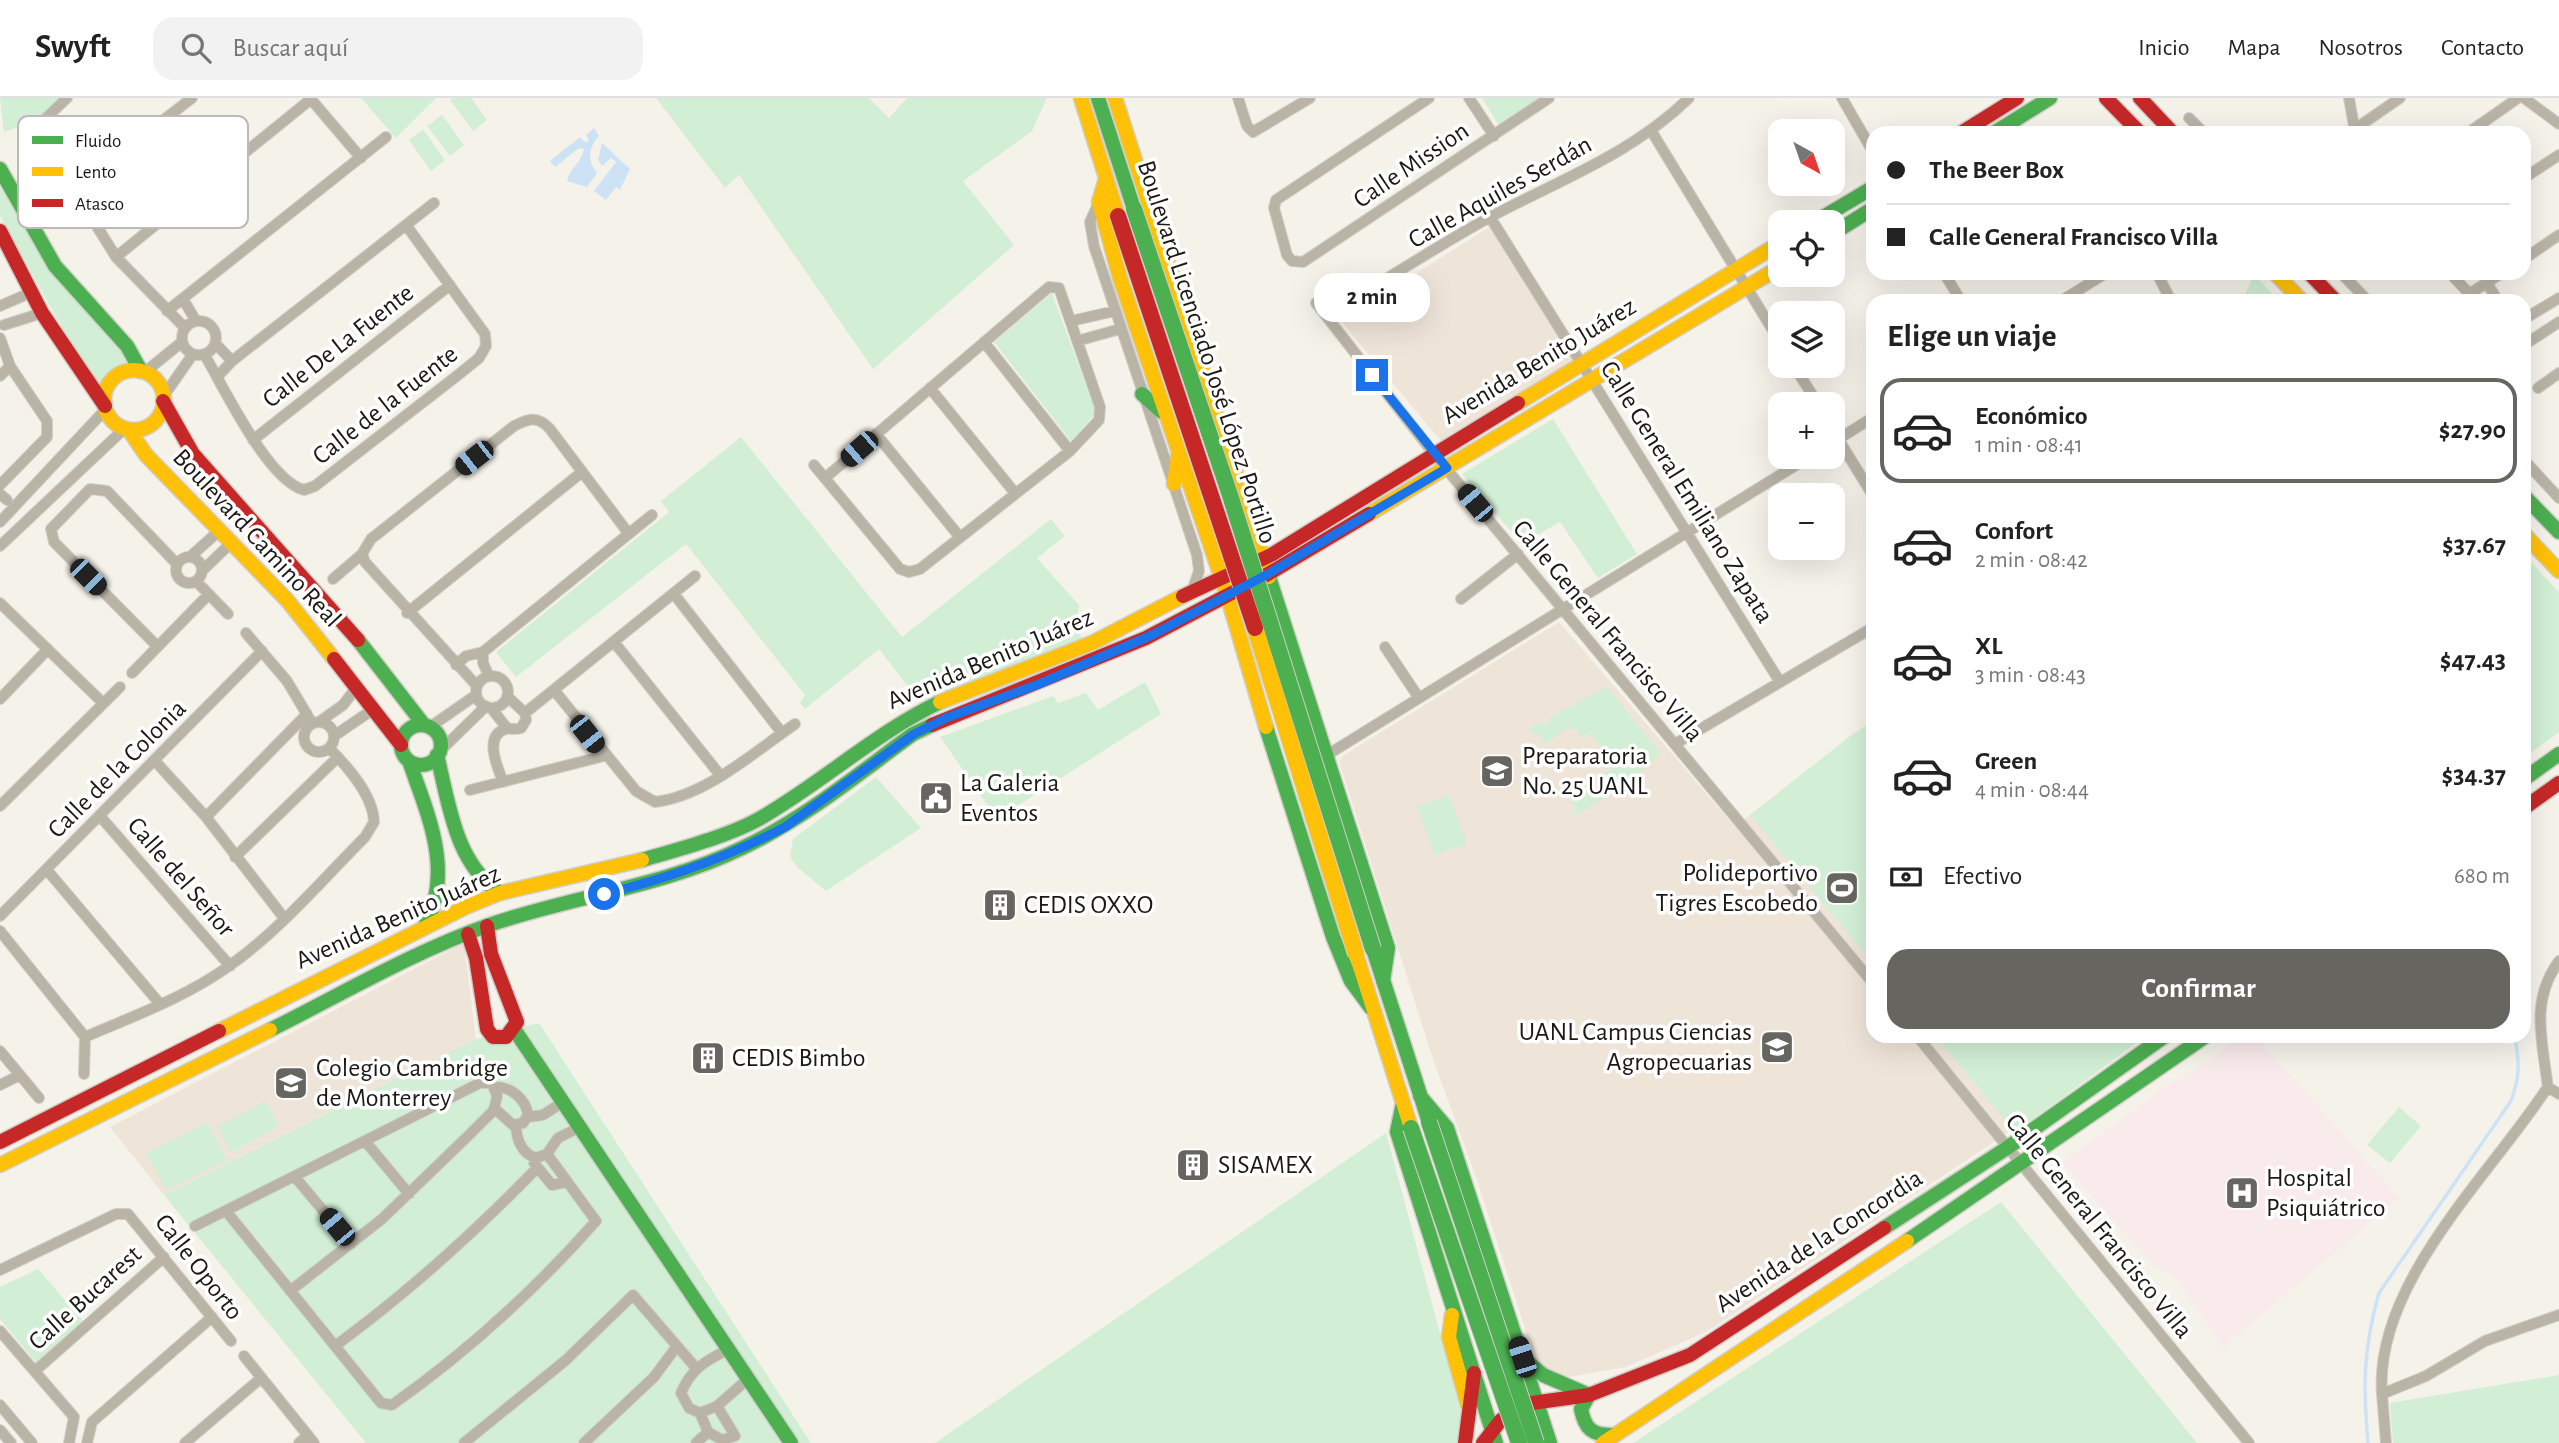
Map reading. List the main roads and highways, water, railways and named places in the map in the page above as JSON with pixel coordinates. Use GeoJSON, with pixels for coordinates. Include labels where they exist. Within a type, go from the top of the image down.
{"type":"FeatureCollection","features":[{"type":"Feature","properties":{"kind":"main road","name":"Boulevard Licenciado José López Portillo"},"geometry":{"type":"LineString","coordinates":[[1082,98],[1118,216],[1215,501],[1411,1128],[1519,1443]]}},
{"type":"Feature","properties":{"kind":"main road","name":"Boulevard Licenciado José López Portillo"},"geometry":{"type":"LineString","coordinates":[[1098,98],[1230,495],[1383,981],[1536,1443]]}},
{"type":"Feature","properties":{"kind":"main road","name":"Boulevard Licenciado José López Portillo"},"geometry":{"type":"LineString","coordinates":[[1115,98],[1388,948],[1383,981]]}},
{"type":"Feature","properties":{"kind":"main road"},"geometry":{"type":"LineString","coordinates":[[1972,126],[2017,98]]}},
{"type":"Feature","properties":{"kind":"main road"},"geometry":{"type":"LineString","coordinates":[[2005,126],[2050,98]]}},
{"type":"Feature","properties":{"kind":"main road"},"geometry":{"type":"LineString","coordinates":[[2106,98],[2133,126]]}},
{"type":"Feature","properties":{"kind":"main road"},"geometry":{"type":"LineString","coordinates":[[2140,98],[2166,126]]}},
{"type":"Feature","properties":{"kind":"main road"},"geometry":{"type":"LineString","coordinates":[[0,169],[18,201]]}},
{"type":"Feature","properties":{"kind":"main road","name":"Boulevard Licenciado José López Portillo"},"geometry":{"type":"LineString","coordinates":[[1106,179],[1099,202],[1120,278],[1227,594],[1342,964],[1357,990],[1375,1012]]}},
{"type":"Feature","properties":{"kind":"main road"},"geometry":{"type":"LineString","coordinates":[[1835,210],[1866,192]]}},
{"type":"Feature","properties":{"kind":"main road"},"geometry":{"type":"LineString","coordinates":[[1845,226],[1866,213]]}},
{"type":"Feature","properties":{"kind":"main road"},"geometry":{"type":"LineString","coordinates":[[0,231],[42,313],[112,421],[127,429],[149,426],[162,411],[163,399],[158,383],[143,372],[127,346],[55,266],[33,228]]}},
{"type":"Feature","properties":{"kind":"main road","name":"Avenida Benito Juárez"},"geometry":{"type":"LineString","coordinates":[[0,1166],[468,934],[539,909],[650,883],[765,838],[785,827],[914,734],[946,718],[1039,684],[1152,635],[1227,594],[1434,454],[1768,250]]}},
{"type":"Feature","properties":{"kind":"main road","name":"Avenida Benito Juárez"},"geometry":{"type":"LineString","coordinates":[[0,1142],[424,926],[500,893],[643,860],[755,821],[797,796],[891,728],[938,703],[1092,643],[1221,577],[1266,566],[1447,468],[1768,275]]}},
{"type":"Feature","properties":{"kind":"main road"},"geometry":{"type":"LineString","coordinates":[[2282,280],[2295,294]]}},
{"type":"Feature","properties":{"kind":"main road"},"geometry":{"type":"LineString","coordinates":[[2316,280],[2329,294]]}},
{"type":"Feature","properties":{"kind":"main road"},"geometry":{"type":"LineString","coordinates":[[105,408],[106,389],[112,380],[120,374],[143,372]]}},
{"type":"Feature","properties":{"kind":"main road"},"geometry":{"type":"LineString","coordinates":[[1142,394],[1164,413]]}},
{"type":"Feature","properties":{"kind":"main road","name":"Boulevard Camino Real"},"geometry":{"type":"LineString","coordinates":[[163,399],[193,454],[339,618],[427,726]]}},
{"type":"Feature","properties":{"kind":"main road","name":"Boulevard Camino Real"},"geometry":{"type":"LineString","coordinates":[[127,429],[146,455],[287,600],[401,745]]}},
{"type":"Feature","properties":{"kind":"main road"},"geometry":{"type":"LineString","coordinates":[[1174,484],[1178,455]]}},
{"type":"Feature","properties":{"kind":"main road"},"geometry":{"type":"LineString","coordinates":[[1199,513],[1206,518],[1226,519],[1241,505],[1243,496]]}},
{"type":"Feature","properties":{"kind":"main road"},"geometry":{"type":"LineString","coordinates":[[2531,503],[2559,532]]}},
{"type":"Feature","properties":{"kind":"main road"},"geometry":{"type":"LineString","coordinates":[[2531,541],[2559,571]]}},
{"type":"Feature","properties":{"kind":"main road"},"geometry":{"type":"LineString","coordinates":[[1198,610],[1222,610],[1235,621],[1238,607],[1250,597],[1265,595],[1278,603]]}},
{"type":"Feature","properties":{"kind":"main road"},"geometry":{"type":"LineString","coordinates":[[1152,612],[1152,635]]}},
{"type":"Feature","properties":{"kind":"main road"},"geometry":{"type":"LineString","coordinates":[[1075,667],[1092,643],[1113,651]]}},
{"type":"Feature","properties":{"kind":"main road"},"geometry":{"type":"LineString","coordinates":[[424,926],[438,905],[441,883],[430,827],[409,761],[401,745],[408,730],[427,726],[438,735],[438,753],[466,858],[481,881],[500,893]]}},
{"type":"Feature","properties":{"kind":"main road"},"geometry":{"type":"LineString","coordinates":[[409,761],[424,764],[438,753]]}},
{"type":"Feature","properties":{"kind":"main road"},"geometry":{"type":"LineString","coordinates":[[2531,774],[2559,754]]}},
{"type":"Feature","properties":{"kind":"main road"},"geometry":{"type":"LineString","coordinates":[[2531,803],[2559,783]]}},
{"type":"Feature","properties":{"kind":"main road"},"geometry":{"type":"LineString","coordinates":[[755,821],[765,838]]}},
{"type":"Feature","properties":{"kind":"main road"},"geometry":{"type":"LineString","coordinates":[[534,885],[539,909]]}},
{"type":"Feature","properties":{"kind":"main road"},"geometry":{"type":"LineString","coordinates":[[468,934],[476,958],[487,1029],[499,1039],[514,1029],[517,1022],[491,954],[487,926]]}},
{"type":"Feature","properties":{"kind":"main road"},"geometry":{"type":"LineString","coordinates":[[514,1029],[791,1443]]}},
{"type":"Feature","properties":{"kind":"main road","name":"Avenida de la Concordia"},"geometry":{"type":"LineString","coordinates":[[1491,1439],[1514,1410],[1536,1400],[1589,1395],[1690,1355],[2007,1148],[2155,1043]]}},
{"type":"Feature","properties":{"kind":"main road","name":"Avenida de la Concordia"},"geometry":{"type":"LineString","coordinates":[[1608,1439],[2021,1166],[2196,1043]]}},
{"type":"Feature","properties":{"kind":"main road","name":"Boulevard Licenciado José López Portillo"},"geometry":{"type":"LineString","coordinates":[[1420,1095],[1447,1128],[1550,1443]]}},
{"type":"Feature","properties":{"kind":"main road","name":"Boulevard Licenciado José López Portillo"},"geometry":{"type":"LineString","coordinates":[[1403,1101],[1397,1132],[1474,1373],[1491,1439]]}},
{"type":"Feature","properties":{"kind":"main road"},"geometry":{"type":"LineString","coordinates":[[1453,1310],[1449,1337],[1468,1405]]}},
{"type":"Feature","properties":{"kind":"main road"},"geometry":{"type":"LineString","coordinates":[[1465,1443],[1474,1373],[1493,1385],[1504,1384],[1514,1378],[1522,1357],[1543,1375],[1589,1395],[1581,1409],[1584,1425],[1596,1435],[1608,1439]]}},
{"type":"Feature","properties":{"kind":"water"},"geometry":{"type":"Polygon","coordinates":[[[594,128],[599,136],[591,150],[590,159],[597,173],[587,187],[567,181],[584,149],[579,148],[555,167],[550,161],[580,137],[586,143],[589,140],[586,135],[594,128]]]}},
{"type":"Feature","properties":{"kind":"water"},"geometry":{"type":"Polygon","coordinates":[[[602,143],[630,169],[620,190],[616,187],[606,200],[594,191],[616,162],[611,158],[602,166],[598,160],[602,143]]]}},
{"type":"Feature","properties":{"kind":"waterway"},"geometry":{"type":"LineString","coordinates":[[2368,1443],[2365,1403],[2367,1350],[2379,1293],[2511,1101],[2518,1068],[2515,1043]]}},
{"type":"Feature","properties":{"kind":"place","name":"Preparatoria No. 25 UANL"},"geometry":{"type":"Point","coordinates":[1497,771]}},
{"type":"Feature","properties":{"kind":"place","name":"La Galeria Eventos"},"geometry":{"type":"Point","coordinates":[936,798]}},
{"type":"Feature","properties":{"kind":"place","name":"Polideportivo Tigres Escobedo"},"geometry":{"type":"Point","coordinates":[1842,888]}},
{"type":"Feature","properties":{"kind":"place","name":"CEDIS OXXO"},"geometry":{"type":"Point","coordinates":[1000,905]}},
{"type":"Feature","properties":{"kind":"place","name":"UANL Campus Ciencias Agropecuarias"},"geometry":{"type":"Point","coordinates":[1777,1047]}},
{"type":"Feature","properties":{"kind":"place","name":"CEDIS Bimbo"},"geometry":{"type":"Point","coordinates":[708,1058]}},
{"type":"Feature","properties":{"kind":"place","name":"Colegio Cambridge de Monterrey"},"geometry":{"type":"Point","coordinates":[291,1083]}},
{"type":"Feature","properties":{"kind":"place","name":"SISAMEX"},"geometry":{"type":"Point","coordinates":[1193,1165]}},
{"type":"Feature","properties":{"kind":"place","name":"Hospital Psiquiátrico"},"geometry":{"type":"Point","coordinates":[2242,1193]}}]}
